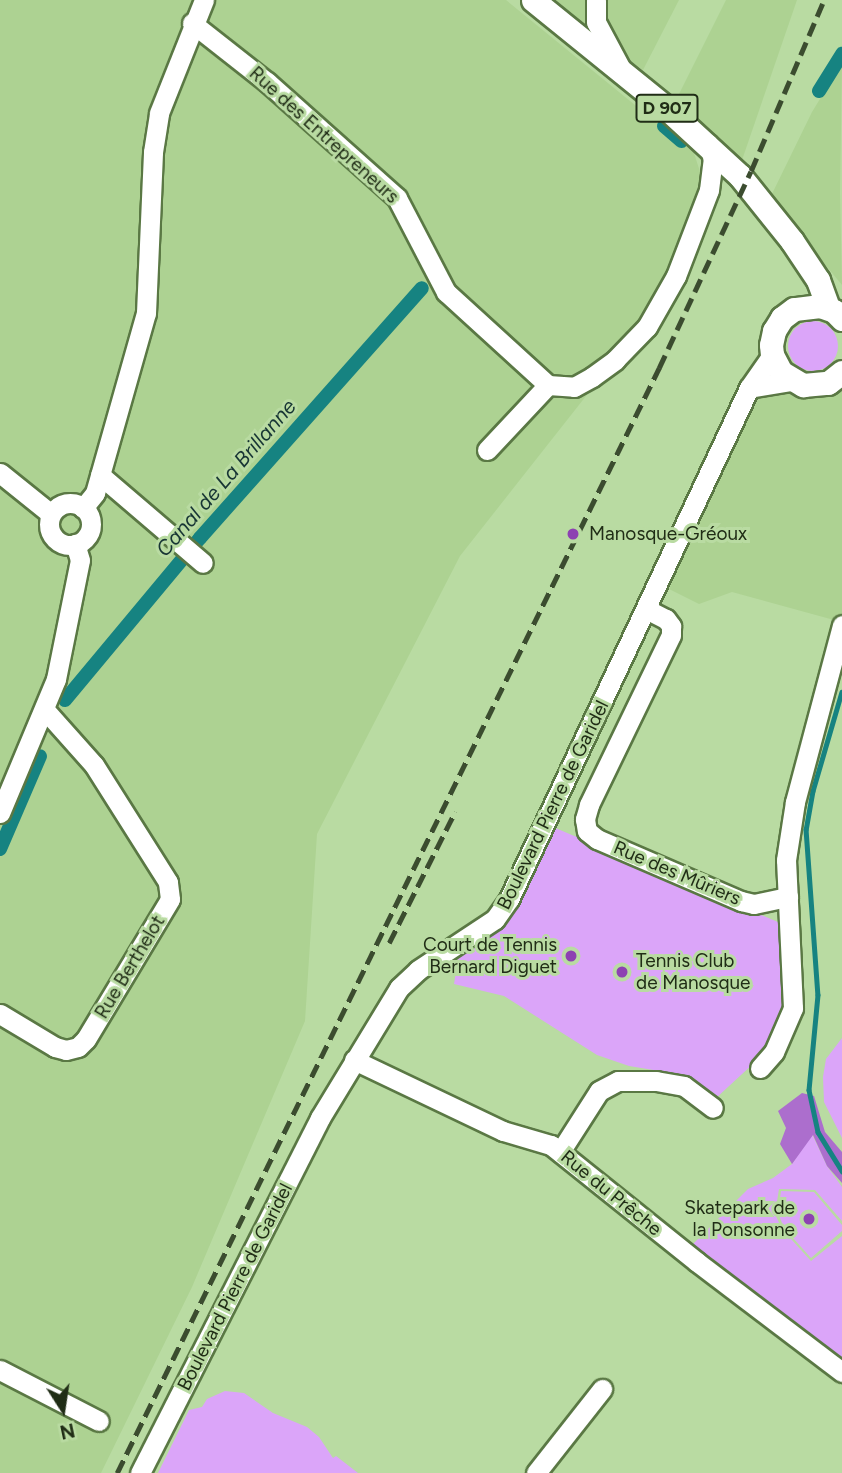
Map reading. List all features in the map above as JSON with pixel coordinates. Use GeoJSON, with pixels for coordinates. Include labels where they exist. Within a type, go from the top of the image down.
{"type":"FeatureCollection","features":[{"type":"Feature","properties":{"kind":"main road","name":"D 907"},"geometry":{"type":"LineString","coordinates":[[533,0],[708,144],[740,176],[770,211],[797,249],[818,280],[835,314]]}},
{"type":"Feature","properties":{"kind":"main road","name":"D 907"},"geometry":{"type":"LineString","coordinates":[[794,309],[801,284],[797,249]]}},
{"type":"Feature","properties":{"kind":"main road"},"geometry":{"type":"LineString","coordinates":[[835,314],[813,305],[794,309],[782,318],[774,331],[772,355],[781,372],[791,381],[816,386],[837,379]]}},
{"type":"Feature","properties":{"kind":"street"},"geometry":{"type":"LineString","coordinates":[[571,30],[595,0]]}},
{"type":"Feature","properties":{"kind":"street"},"geometry":{"type":"LineString","coordinates":[[595,0],[594,14],[600,32],[624,74]]}},
{"type":"Feature","properties":{"kind":"street"},"geometry":{"type":"LineString","coordinates":[[83,508],[93,496],[100,475],[148,302],[157,123],[198,9]]}},
{"type":"Feature","properties":{"kind":"street","name":"Rue des Entrepreneurs"},"geometry":{"type":"LineString","coordinates":[[198,9],[267,82],[397,198],[446,292],[548,385]]}},
{"type":"Feature","properties":{"kind":"street"},"geometry":{"type":"LineString","coordinates":[[487,450],[548,385],[574,387],[592,377],[615,360],[647,327],[676,276],[709,190],[713,159],[708,144]]}},
{"type":"Feature","properties":{"kind":"street"},"geometry":{"type":"LineString","coordinates":[[709,190],[726,177],[740,176]]}},
{"type":"Feature","properties":{"kind":"street","name":"Boulevard Pierre de Garidel"},"geometry":{"type":"LineString","coordinates":[[140,1473],[320,1118],[403,982],[495,919],[504,908],[749,388],[772,355]]}},
{"type":"Feature","properties":{"kind":"street"},"geometry":{"type":"LineString","coordinates":[[749,388],[791,381]]}},
{"type":"Feature","properties":{"kind":"street"},"geometry":{"type":"LineString","coordinates":[[0,473],[51,514]]}},
{"type":"Feature","properties":{"kind":"street"},"geometry":{"type":"LineString","coordinates":[[100,475],[194,556]]}},
{"type":"Feature","properties":{"kind":"street"},"geometry":{"type":"LineString","coordinates":[[66,503],[83,508],[89,517],[90,528],[85,538],[75,544],[63,544],[53,537],[48,525],[51,514],[66,503]]}},
{"type":"Feature","properties":{"kind":"street"},"geometry":{"type":"LineString","coordinates":[[0,813],[59,671],[80,560],[75,544]]}},
{"type":"Feature","properties":{"kind":"street","name":"Rue des Mûriers"},"geometry":{"type":"LineString","coordinates":[[646,609],[666,619],[671,626],[671,635],[589,805],[585,819],[587,831],[597,839],[741,901],[754,904],[788,897]]}},
{"type":"Feature","properties":{"kind":"street"},"geometry":{"type":"LineString","coordinates":[[760,1068],[774,1052],[793,1008],[786,860],[795,802],[842,625]]}},
{"type":"Feature","properties":{"kind":"street","name":"Rue Berthelot"},"geometry":{"type":"LineString","coordinates":[[0,1014],[55,1047],[66,1050],[78,1047],[170,899],[165,878],[94,765],[45,710]]}},
{"type":"Feature","properties":{"kind":"street","name":"Rue du Prêche"},"geometry":{"type":"LineString","coordinates":[[354,1060],[503,1131],[556,1148],[697,1262],[842,1372]]}},
{"type":"Feature","properties":{"kind":"street"},"geometry":{"type":"LineString","coordinates":[[556,1148],[602,1088],[622,1080],[684,1086],[713,1108]]}},
{"type":"Feature","properties":{"kind":"street"},"geometry":{"type":"LineString","coordinates":[[0,1370],[99,1421]]}},
{"type":"Feature","properties":{"kind":"street"},"geometry":{"type":"LineString","coordinates":[[536,1473],[603,1389]]}},
{"type":"Feature","properties":{"kind":"shaded area"},"geometry":{"type":"Polygon","coordinates":[[[0,0],[506,0],[694,153],[702,178],[653,311],[460,556],[317,834],[305,1021],[192,1287],[101,1473],[0,1473],[0,0]]]}},
{"type":"Feature","properties":{"kind":"shaded area"},"geometry":{"type":"Polygon","coordinates":[[[544,0],[679,0],[643,70],[544,0]]]}},
{"type":"Feature","properties":{"kind":"shaded area"},"geometry":{"type":"Polygon","coordinates":[[[726,0],[797,0],[742,160],[676,100],[726,0]]]}},
{"type":"Feature","properties":{"kind":"shaded area"},"geometry":{"type":"Polygon","coordinates":[[[842,63],[842,285],[770,198],[812,112],[842,63]]]}},
{"type":"Feature","properties":{"kind":"shaded area"},"geometry":{"type":"Polygon","coordinates":[[[813,321],[831,328],[838,346],[831,364],[813,371],[795,364],[788,346],[795,328],[813,321]]]}},
{"type":"Feature","properties":{"kind":"shaded area"},"geometry":{"type":"Polygon","coordinates":[[[777,389],[816,395],[842,392],[842,618],[834,620],[732,592],[699,604],[669,589],[752,402],[777,389]]]}},
{"type":"Feature","properties":{"kind":"shaded area","name":"Tennis Club de Manosque"},"geometry":{"type":"Polygon","coordinates":[[[553,827],[785,925],[789,1001],[766,1052],[715,1099],[678,1074],[629,1066],[597,1055],[504,996],[454,984],[458,959],[504,927],[553,827]]]}},
{"type":"Feature","properties":{"kind":"shaded area"},"geometry":{"type":"Polygon","coordinates":[[[842,1038],[842,1138],[824,1102],[823,1077],[826,1059],[842,1038]]]}},
{"type":"Feature","properties":{"kind":"shaded area"},"geometry":{"type":"Polygon","coordinates":[[[802,1093],[814,1096],[825,1132],[842,1152],[842,1183],[827,1166],[813,1135],[792,1164],[780,1144],[786,1128],[778,1111],[802,1093]]]}},
{"type":"Feature","properties":{"kind":"shaded area"},"geometry":{"type":"Polygon","coordinates":[[[812,1134],[827,1166],[842,1187],[842,1221],[815,1190],[779,1189],[775,1214],[782,1229],[811,1261],[842,1236],[842,1360],[693,1244],[748,1189],[773,1178],[792,1164],[812,1134]]]}},
{"type":"Feature","properties":{"kind":"shaded area","name":"Skatepark de la Ponsonne"},"geometry":{"type":"Polygon","coordinates":[[[781,1191],[814,1192],[842,1225],[842,1231],[811,1258],[784,1228],[778,1213],[781,1191]]]}},
{"type":"Feature","properties":{"kind":"shaded area"},"geometry":{"type":"Polygon","coordinates":[[[225,1391],[244,1393],[273,1413],[307,1427],[319,1437],[333,1458],[336,1456],[358,1473],[158,1473],[189,1410],[202,1407],[207,1399],[225,1391]]]}},
{"type":"Feature","properties":{"kind":"waterway","name":"Canal de La Brillanne"},"geometry":{"type":"LineString","coordinates":[[819,91],[842,54]]}},
{"type":"Feature","properties":{"kind":"waterway","name":"Canal de La Brillanne"},"geometry":{"type":"LineString","coordinates":[[664,126],[681,141]]}},
{"type":"Feature","properties":{"kind":"waterway","name":"Canal de La Brillanne"},"geometry":{"type":"LineString","coordinates":[[65,700],[200,538],[422,288]]}},
{"type":"Feature","properties":{"kind":"waterway"},"geometry":{"type":"LineString","coordinates":[[842,692],[813,791],[806,829],[818,995],[809,1090],[818,1132],[842,1171]]}},
{"type":"Feature","properties":{"kind":"waterway","name":"Canal de La Brillanne"},"geometry":{"type":"LineString","coordinates":[[0,849],[40,756]]}},
{"type":"Feature","properties":{"kind":"railway"},"geometry":{"type":"LineString","coordinates":[[117,1473],[659,368],[751,171],[824,0]]}},
{"type":"Feature","properties":{"kind":"railway"},"geometry":{"type":"LineString","coordinates":[[389,943],[455,812]]}},
{"type":"Feature","properties":{"kind":"place","name":"Manosque-Gréoux"},"geometry":{"type":"Point","coordinates":[573,534]}},
{"type":"Feature","properties":{"kind":"place","name":"Court de Tennis Bernard Diguet"},"geometry":{"type":"Point","coordinates":[571,956]}},
{"type":"Feature","properties":{"kind":"place","name":"Tennis Club de Manosque"},"geometry":{"type":"Point","coordinates":[622,972]}},
{"type":"Feature","properties":{"kind":"place","name":"Skatepark de la Ponsonne"},"geometry":{"type":"Point","coordinates":[809,1219]}}]}
